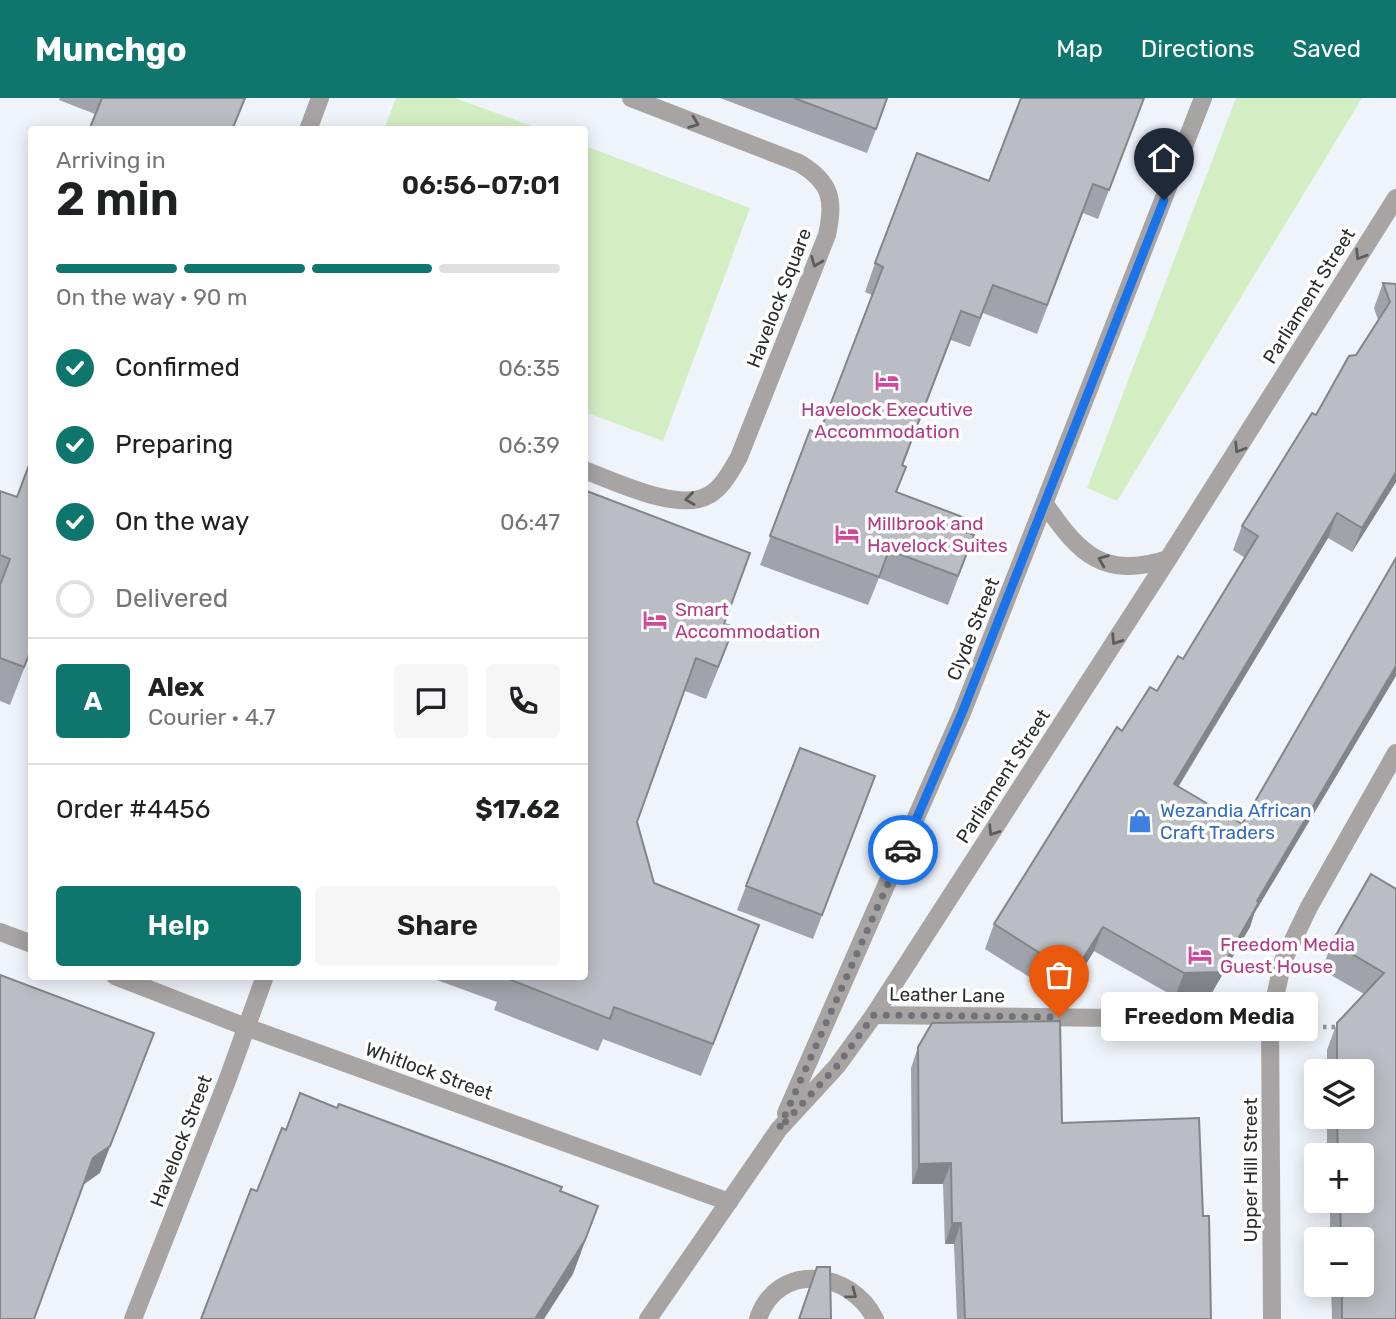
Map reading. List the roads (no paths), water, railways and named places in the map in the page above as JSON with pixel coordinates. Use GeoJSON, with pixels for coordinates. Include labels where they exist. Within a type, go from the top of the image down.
{"type":"FeatureCollection","features":[{"type":"Feature","properties":{"kind":"street"},"geometry":{"type":"LineString","coordinates":[[310,126],[320,98]]}},
{"type":"Feature","properties":{"kind":"street","name":"Havelock Square"},"geometry":{"type":"LineString","coordinates":[[588,471],[678,501],[694,501],[709,495],[719,486],[738,457],[827,235],[830,221],[829,192],[823,181],[812,171],[799,163],[631,98]]}},
{"type":"Feature","properties":{"kind":"street","name":"Clyde Street"},"geometry":{"type":"LineString","coordinates":[[779,1129],[962,713],[1203,98]]}},
{"type":"Feature","properties":{"kind":"street","name":"Parliament Street"},"geometry":{"type":"LineString","coordinates":[[648,1319],[779,1129],[837,1066],[874,1015],[1168,559],[1396,198]]}},
{"type":"Feature","properties":{"kind":"street"},"geometry":{"type":"LineString","coordinates":[[1045,504],[1066,534],[1082,550],[1103,562],[1128,567],[1150,565],[1168,559]]}},
{"type":"Feature","properties":{"kind":"street","name":"Upper Hill Street"},"geometry":{"type":"LineString","coordinates":[[1272,1319],[1270,1023],[1283,961],[1309,907],[1396,753]]}},
{"type":"Feature","properties":{"kind":"street"},"geometry":{"type":"LineString","coordinates":[[0,932],[28,942]]}},
{"type":"Feature","properties":{"kind":"street","name":"Whitlock Street"},"geometry":{"type":"LineString","coordinates":[[125,980],[246,1027],[729,1202]]}},
{"type":"Feature","properties":{"kind":"street","name":"Havelock Street"},"geometry":{"type":"LineString","coordinates":[[133,1319],[264,980]]}},
{"type":"Feature","properties":{"kind":"street","name":"Leather Lane"},"geometry":{"type":"LineString","coordinates":[[874,1015],[1270,1023]]}},
{"type":"Feature","properties":{"kind":"street"},"geometry":{"type":"LineString","coordinates":[[758,1319],[762,1307],[781,1286],[806,1278],[827,1280],[845,1288],[861,1300],[875,1319]]}},
{"type":"Feature","properties":{"kind":"place","name":"Havelock Executive Accommodation"},"geometry":{"type":"Point","coordinates":[887,381]}},
{"type":"Feature","properties":{"kind":"place","name":"Millbrook and Havelock Suites"},"geometry":{"type":"Point","coordinates":[847,534]}},
{"type":"Feature","properties":{"kind":"place","name":"Smart Accommodation"},"geometry":{"type":"Point","coordinates":[655,620]}},
{"type":"Feature","properties":{"kind":"place","name":"Wezandia African Craft Traders"},"geometry":{"type":"Point","coordinates":[1140,821]}},
{"type":"Feature","properties":{"kind":"place","name":"Freedom Media Guest House"},"geometry":{"type":"Point","coordinates":[1200,955]}},
{"type":"Feature","properties":{"kind":"place","name":"Freedom Media"},"geometry":{"type":"Point","coordinates":[1059,1017]}}]}
